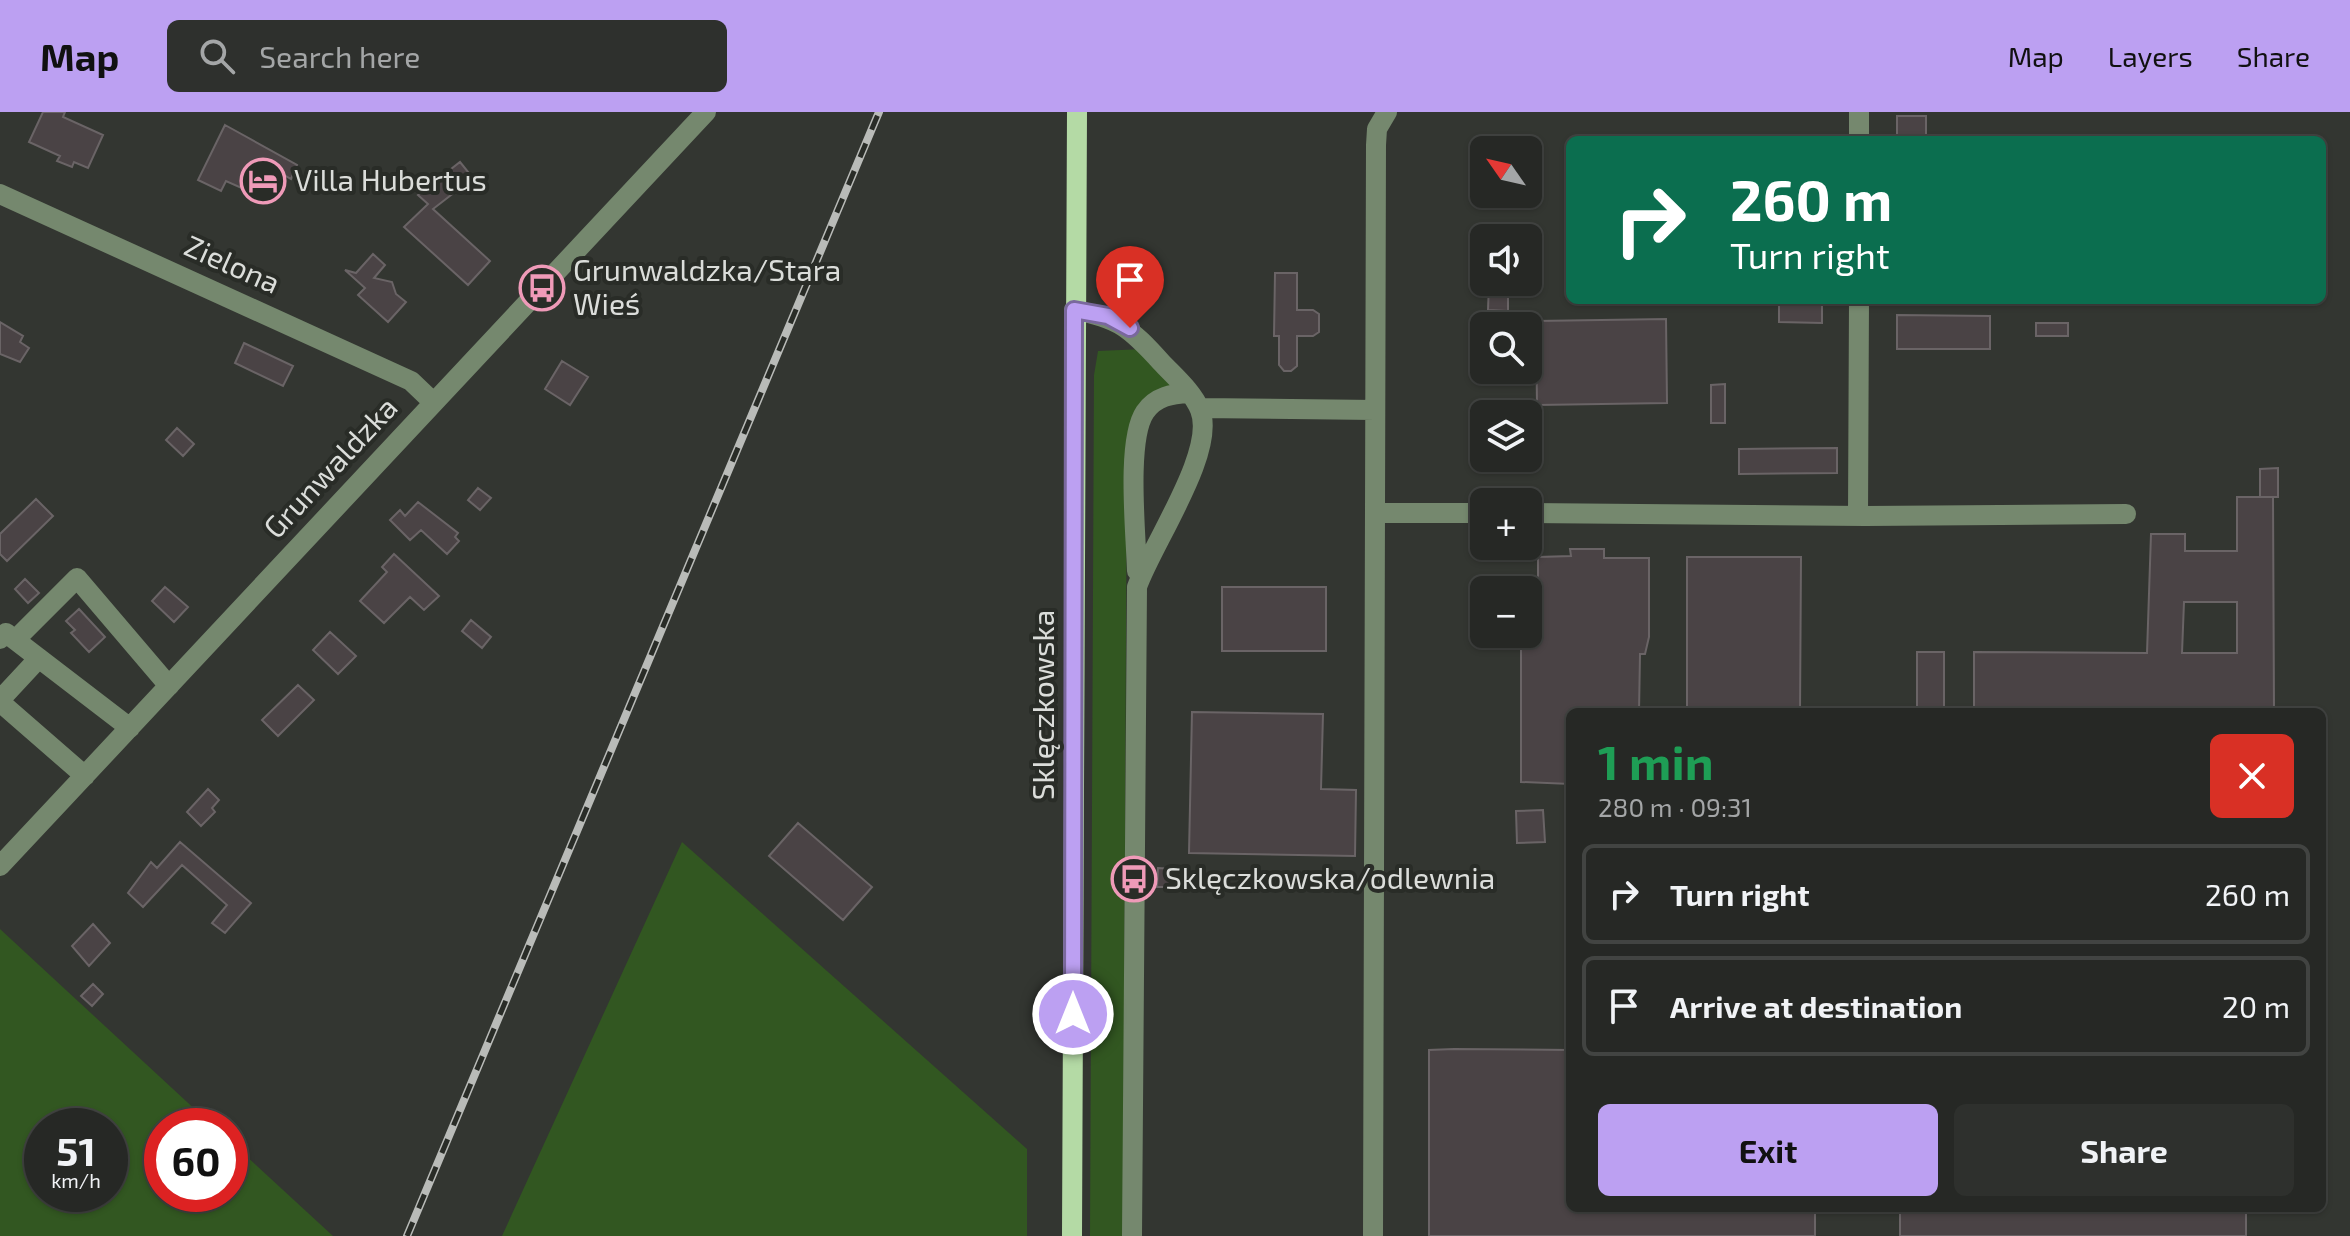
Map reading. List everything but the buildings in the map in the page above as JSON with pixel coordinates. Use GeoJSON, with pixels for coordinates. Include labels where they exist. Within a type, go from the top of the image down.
{"type":"FeatureCollection","features":[{"type":"Feature","properties":{"kind":"main road","name":"Sklęczkowska"},"geometry":{"type":"LineString","coordinates":[[1072,1236],[1077,112]]}},
{"type":"Feature","properties":{"kind":"main road","name":"Sklęczkowska"},"geometry":{"type":"LineString","coordinates":[[1079,175],[1092,112]]}},
{"type":"Feature","properties":{"kind":"street","name":"Grunwaldzka"},"geometry":{"type":"LineString","coordinates":[[0,866],[706,112]]}},
{"type":"Feature","properties":{"kind":"street"},"geometry":{"type":"LineString","coordinates":[[1373,1236],[1376,145],[1377,129],[1387,112]]}},
{"type":"Feature","properties":{"kind":"street"},"geometry":{"type":"LineString","coordinates":[[1859,112],[1859,136]]}},
{"type":"Feature","properties":{"kind":"street","name":"Zielona"},"geometry":{"type":"LineString","coordinates":[[0,194],[411,381],[433,402]]}},
{"type":"Feature","properties":{"kind":"street"},"geometry":{"type":"LineString","coordinates":[[1858,516],[1859,304]]}},
{"type":"Feature","properties":{"kind":"street"},"geometry":{"type":"LineString","coordinates":[[1074,310],[1108,316],[1130,328],[1195,401],[1204,426],[1201,449],[1148,555],[1137,587]]}},
{"type":"Feature","properties":{"kind":"street"},"geometry":{"type":"LineString","coordinates":[[1132,1236],[1137,587],[1135,436],[1147,409],[1160,398],[1375,410]]}},
{"type":"Feature","properties":{"kind":"street"},"geometry":{"type":"LineString","coordinates":[[1375,513],[1470,513]]}},
{"type":"Feature","properties":{"kind":"street"},"geometry":{"type":"LineString","coordinates":[[1542,513],[1858,516],[2126,514]]}},
{"type":"Feature","properties":{"kind":"street"},"geometry":{"type":"LineString","coordinates":[[130,728],[39,658],[8,640],[77,578],[169,686]]}},
{"type":"Feature","properties":{"kind":"street"},"geometry":{"type":"LineString","coordinates":[[39,658],[0,701],[85,776]]}},
{"type":"Feature","properties":{"kind":"green space"},"geometry":{"type":"Polygon","coordinates":[[[1144,349],[1172,385],[1154,393],[1142,403],[1127,436],[1123,1236],[1090,1236],[1094,375],[1098,351],[1144,349]]]}},
{"type":"Feature","properties":{"kind":"green space"},"geometry":{"type":"Polygon","coordinates":[[[682,842],[1027,1149],[1027,1236],[502,1236],[682,842]]]}},
{"type":"Feature","properties":{"kind":"green space"},"geometry":{"type":"Polygon","coordinates":[[[0,929],[194,1108],[144,1108],[144,1212],[248,1212],[248,1158],[333,1236],[0,1236],[0,929]]]}},
{"type":"Feature","properties":{"kind":"railway"},"geometry":{"type":"LineString","coordinates":[[407,1236],[879,112]]}},
{"type":"Feature","properties":{"kind":"place","name":"Villa Hubertus"},"geometry":{"type":"Point","coordinates":[263,181]}},
{"type":"Feature","properties":{"kind":"place","name":"Grunwaldzka/Stara Wieś"},"geometry":{"type":"Point","coordinates":[542,288]}},
{"type":"Feature","properties":{"kind":"place","name":"Sklęczkowska/odlewnia"},"geometry":{"type":"Point","coordinates":[1134,879]}},
{"type":"Feature","properties":{"kind":"route"},"geometry":{"type":"LineString","coordinates":[[1073,1014],[1074,310],[1108,316],[1130,328]]}}]}
